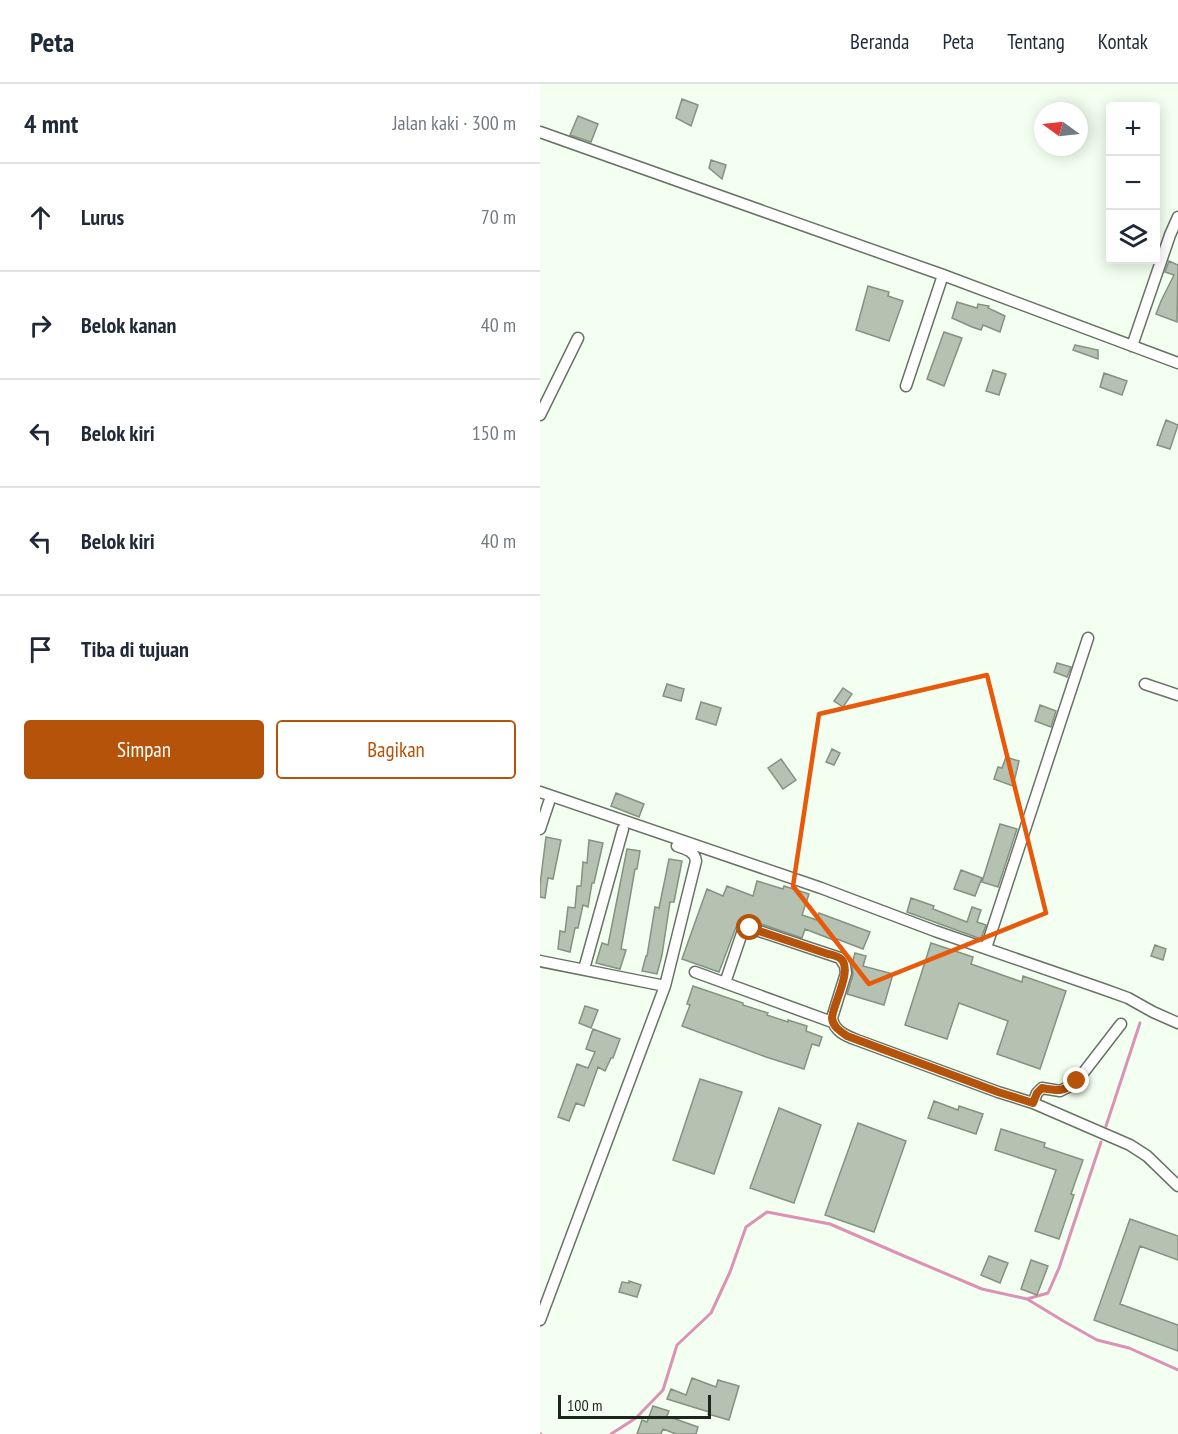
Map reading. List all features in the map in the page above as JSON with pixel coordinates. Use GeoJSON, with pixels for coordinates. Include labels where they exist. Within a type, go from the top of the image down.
{"type":"FeatureCollection","features":[{"type":"Feature","properties":{"kind":"street"},"geometry":{"type":"LineString","coordinates":[[540,132],[943,275],[1178,363]]}},
{"type":"Feature","properties":{"kind":"street"},"geometry":{"type":"LineString","coordinates":[[1132,346],[1178,217]]}},
{"type":"Feature","properties":{"kind":"street"},"geometry":{"type":"LineString","coordinates":[[906,386],[943,275]]}},
{"type":"Feature","properties":{"kind":"street"},"geometry":{"type":"LineString","coordinates":[[540,415],[578,338]]}},
{"type":"Feature","properties":{"kind":"street"},"geometry":{"type":"LineString","coordinates":[[986,948],[1088,638]]}},
{"type":"Feature","properties":{"kind":"street"},"geometry":{"type":"LineString","coordinates":[[1145,684],[1178,695]]}},
{"type":"Feature","properties":{"kind":"street"},"geometry":{"type":"LineString","coordinates":[[540,792],[821,888],[935,931],[1128,998],[1178,1023]]}},
{"type":"Feature","properties":{"kind":"street"},"geometry":{"type":"LineString","coordinates":[[540,829],[544,800],[687,850],[696,856],[695,870],[665,986],[540,1320]]}},
{"type":"Feature","properties":{"kind":"street"},"geometry":{"type":"LineString","coordinates":[[584,969],[622,829]]}},
{"type":"Feature","properties":{"kind":"street"},"geometry":{"type":"LineString","coordinates":[[725,983],[742,933],[747,928],[840,958],[846,969],[832,1014],[832,1022]]}},
{"type":"Feature","properties":{"kind":"street"},"geometry":{"type":"LineString","coordinates":[[540,961],[665,986]]}},
{"type":"Feature","properties":{"kind":"street"},"geometry":{"type":"LineString","coordinates":[[695,972],[832,1022],[847,1036],[1033,1103],[1099,1131],[1130,1145],[1147,1156],[1178,1186]]}},
{"type":"Feature","properties":{"kind":"street"},"geometry":{"type":"LineString","coordinates":[[1033,1103],[1042,1088],[1060,1091],[1080,1079],[1121,1024]]}},
{"type":"Feature","properties":{"kind":"highlighted area"},"geometry":{"type":"Polygon","coordinates":[[[987,675],[1046,913],[869,984],[793,886],[819,714],[987,675]]]}},
{"type":"Feature","properties":{"kind":"building"},"geometry":{"type":"Polygon","coordinates":[[[682,99],[698,105],[691,126],[676,118],[682,99]]]}},
{"type":"Feature","properties":{"kind":"building"},"geometry":{"type":"Polygon","coordinates":[[[578,116],[598,124],[591,142],[570,135],[578,116]]]}},
{"type":"Feature","properties":{"kind":"building"},"geometry":{"type":"Polygon","coordinates":[[[711,160],[726,165],[722,179],[709,168],[711,160]]]}},
{"type":"Feature","properties":{"kind":"building"},"geometry":{"type":"Polygon","coordinates":[[[1169,261],[1178,265],[1177,322],[1156,314],[1174,275],[1165,272],[1169,261]]]}},
{"type":"Feature","properties":{"kind":"building"},"geometry":{"type":"Polygon","coordinates":[[[868,286],[889,292],[888,296],[903,301],[889,341],[856,330],[868,286]]]}},
{"type":"Feature","properties":{"kind":"building"},"geometry":{"type":"Polygon","coordinates":[[[957,302],[977,308],[978,304],[989,306],[988,308],[1005,316],[1000,332],[983,325],[981,330],[952,318],[957,302]]]}},
{"type":"Feature","properties":{"kind":"building"},"geometry":{"type":"Polygon","coordinates":[[[944,332],[962,338],[944,386],[927,379],[944,332]]]}},
{"type":"Feature","properties":{"kind":"building"},"geometry":{"type":"Polygon","coordinates":[[[1075,345],[1098,350],[1098,359],[1073,350],[1075,345]]]}},
{"type":"Feature","properties":{"kind":"building"},"geometry":{"type":"Polygon","coordinates":[[[993,370],[1006,374],[999,395],[986,391],[993,370]]]}},
{"type":"Feature","properties":{"kind":"building"},"geometry":{"type":"Polygon","coordinates":[[[1104,373],[1127,381],[1122,395],[1100,387],[1104,373]]]}},
{"type":"Feature","properties":{"kind":"building"},"geometry":{"type":"Polygon","coordinates":[[[1166,420],[1178,425],[1170,449],[1157,445],[1166,420]]]}},
{"type":"Feature","properties":{"kind":"building"},"geometry":{"type":"Polygon","coordinates":[[[1057,663],[1071,667],[1067,677],[1054,672],[1057,663]]]}},
{"type":"Feature","properties":{"kind":"building"},"geometry":{"type":"Polygon","coordinates":[[[667,684],[684,689],[681,701],[663,696],[667,684]]]}},
{"type":"Feature","properties":{"kind":"building"},"geometry":{"type":"Polygon","coordinates":[[[843,688],[852,694],[843,707],[834,701],[843,688]]]}},
{"type":"Feature","properties":{"kind":"building"},"geometry":{"type":"Polygon","coordinates":[[[701,702],[721,708],[716,725],[696,719],[701,702]]]}},
{"type":"Feature","properties":{"kind":"building"},"geometry":{"type":"Polygon","coordinates":[[[1040,705],[1056,711],[1051,727],[1035,721],[1040,705]]]}},
{"type":"Feature","properties":{"kind":"building"},"geometry":{"type":"Polygon","coordinates":[[[832,749],[840,753],[834,765],[826,762],[832,749]]]}},
{"type":"Feature","properties":{"kind":"building"},"geometry":{"type":"Polygon","coordinates":[[[1006,757],[1019,761],[1013,786],[994,779],[998,767],[1002,768],[1006,757]]]}},
{"type":"Feature","properties":{"kind":"building"},"geometry":{"type":"Polygon","coordinates":[[[781,759],[796,780],[783,789],[768,768],[781,759]]]}},
{"type":"Feature","properties":{"kind":"building"},"geometry":{"type":"Polygon","coordinates":[[[616,793],[644,804],[639,817],[611,806],[616,793]]]}},
{"type":"Feature","properties":{"kind":"building"},"geometry":{"type":"Polygon","coordinates":[[[1000,824],[1017,829],[998,887],[982,882],[1000,824]]]}},
{"type":"Feature","properties":{"kind":"building"},"geometry":{"type":"Polygon","coordinates":[[[546,837],[561,840],[553,879],[548,878],[545,898],[540,897],[540,885],[546,837]]]}},
{"type":"Feature","properties":{"kind":"building"},"geometry":{"type":"Polygon","coordinates":[[[589,840],[603,843],[588,907],[583,905],[570,952],[558,949],[560,931],[565,932],[568,907],[575,908],[577,886],[581,886],[583,862],[587,863],[589,840]]]}},
{"type":"Feature","properties":{"kind":"building"},"geometry":{"type":"Polygon","coordinates":[[[627,849],[640,851],[621,949],[626,950],[620,969],[596,963],[602,943],[608,945],[627,849]]]}},
{"type":"Feature","properties":{"kind":"building"},"geometry":{"type":"Polygon","coordinates":[[[669,859],[682,861],[674,902],[670,902],[657,974],[642,971],[647,956],[655,907],[659,908],[669,859]]]}},
{"type":"Feature","properties":{"kind":"building"},"geometry":{"type":"Polygon","coordinates":[[[961,870],[982,878],[975,896],[954,889],[961,870]]]}},
{"type":"Feature","properties":{"kind":"building"},"geometry":{"type":"Polygon","coordinates":[[[757,881],[809,894],[802,915],[817,920],[819,913],[870,932],[863,949],[805,929],[802,938],[742,919],[741,923],[738,922],[719,972],[682,959],[707,889],[723,896],[727,886],[753,896],[757,881]]]}},
{"type":"Feature","properties":{"kind":"building"},"geometry":{"type":"Polygon","coordinates":[[[911,898],[967,922],[972,907],[981,910],[977,922],[986,925],[981,939],[907,912],[911,898]]]}},
{"type":"Feature","properties":{"kind":"building"},"geometry":{"type":"Polygon","coordinates":[[[931,943],[973,957],[971,964],[1022,982],[1023,976],[1066,991],[1040,1069],[997,1054],[1008,1021],[959,1003],[947,1039],[905,1025],[931,943]]]}},
{"type":"Feature","properties":{"kind":"building"},"geometry":{"type":"Polygon","coordinates":[[[1155,945],[1166,949],[1163,960],[1151,956],[1155,945]]]}},
{"type":"Feature","properties":{"kind":"building"},"geometry":{"type":"Polygon","coordinates":[[[855,953],[866,956],[863,966],[893,974],[884,1005],[847,994],[853,975],[852,964],[855,953]]]}},
{"type":"Feature","properties":{"kind":"building"},"geometry":{"type":"Polygon","coordinates":[[[693,986],[743,1003],[743,1005],[768,1013],[767,1015],[807,1026],[806,1031],[822,1037],[819,1046],[812,1044],[804,1069],[682,1026],[690,1005],[687,1004],[693,986]]]}},
{"type":"Feature","properties":{"kind":"building"},"geometry":{"type":"Polygon","coordinates":[[[585,1006],[598,1010],[591,1028],[579,1023],[585,1006]]]}},
{"type":"Feature","properties":{"kind":"building"},"geometry":{"type":"Polygon","coordinates":[[[593,1029],[620,1039],[605,1071],[598,1067],[584,1106],[576,1103],[569,1121],[558,1117],[577,1064],[588,1068],[595,1052],[586,1049],[593,1029]]]}},
{"type":"Feature","properties":{"kind":"building"},"geometry":{"type":"Polygon","coordinates":[[[700,1079],[742,1092],[714,1174],[673,1160],[700,1079]]]}},
{"type":"Feature","properties":{"kind":"building"},"geometry":{"type":"Polygon","coordinates":[[[934,1101],[958,1110],[959,1106],[983,1114],[976,1134],[928,1118],[934,1101]]]}},
{"type":"Feature","properties":{"kind":"building"},"geometry":{"type":"Polygon","coordinates":[[[779,1108],[821,1125],[794,1203],[750,1188],[779,1108]]]}},
{"type":"Feature","properties":{"kind":"building"},"geometry":{"type":"Polygon","coordinates":[[[858,1123],[906,1141],[874,1232],[825,1215],[858,1123]]]}},
{"type":"Feature","properties":{"kind":"building"},"geometry":{"type":"Polygon","coordinates":[[[1001,1129],[1045,1143],[1044,1147],[1083,1160],[1059,1239],[1035,1231],[1056,1170],[995,1150],[1001,1129]]]}},
{"type":"Feature","properties":{"kind":"building"},"geometry":{"type":"Polygon","coordinates":[[[1130,1219],[1178,1236],[1178,1260],[1140,1246],[1120,1304],[1178,1325],[1178,1351],[1094,1320],[1130,1219]]]}},
{"type":"Feature","properties":{"kind":"building"},"geometry":{"type":"Polygon","coordinates":[[[989,1256],[1008,1263],[1000,1283],[981,1275],[989,1256]]]}},
{"type":"Feature","properties":{"kind":"building"},"geometry":{"type":"Polygon","coordinates":[[[1031,1260],[1048,1266],[1037,1295],[1021,1289],[1031,1260]]]}},
{"type":"Feature","properties":{"kind":"building"},"geometry":{"type":"Polygon","coordinates":[[[629,1281],[641,1285],[637,1297],[619,1292],[622,1282],[629,1283],[629,1281]]]}},
{"type":"Feature","properties":{"kind":"building"},"geometry":{"type":"Polygon","coordinates":[[[692,1378],[716,1387],[718,1380],[739,1386],[729,1420],[667,1399],[671,1389],[686,1395],[692,1378]]]}},
{"type":"Feature","properties":{"kind":"building"},"geometry":{"type":"Polygon","coordinates":[[[653,1406],[669,1411],[667,1416],[698,1427],[696,1434],[676,1434],[663,1429],[661,1434],[637,1434],[642,1420],[647,1422],[653,1406]]]}},
{"type":"Feature","properties":{"kind":"waterway"},"geometry":{"type":"LineString","coordinates":[[1106,1126],[1140,1023]]}},
{"type":"Feature","properties":{"kind":"waterway"},"geometry":{"type":"LineString","coordinates":[[611,1434],[636,1418],[663,1390],[677,1345],[711,1313],[730,1272],[746,1227],[767,1212],[830,1224],[982,1289],[1027,1299],[1048,1293],[1059,1268],[1101,1142]]}},
{"type":"Feature","properties":{"kind":"waterway"},"geometry":{"type":"LineString","coordinates":[[1027,1299],[1097,1340],[1129,1348],[1178,1370]]}},
{"type":"Feature","properties":{"kind":"route"},"geometry":{"type":"LineString","coordinates":[[750,928],[840,958],[843,961],[846,973],[834,1007],[832,1022],[847,1036],[1033,1103],[1042,1088],[1060,1091],[1077,1081]]}}]}
